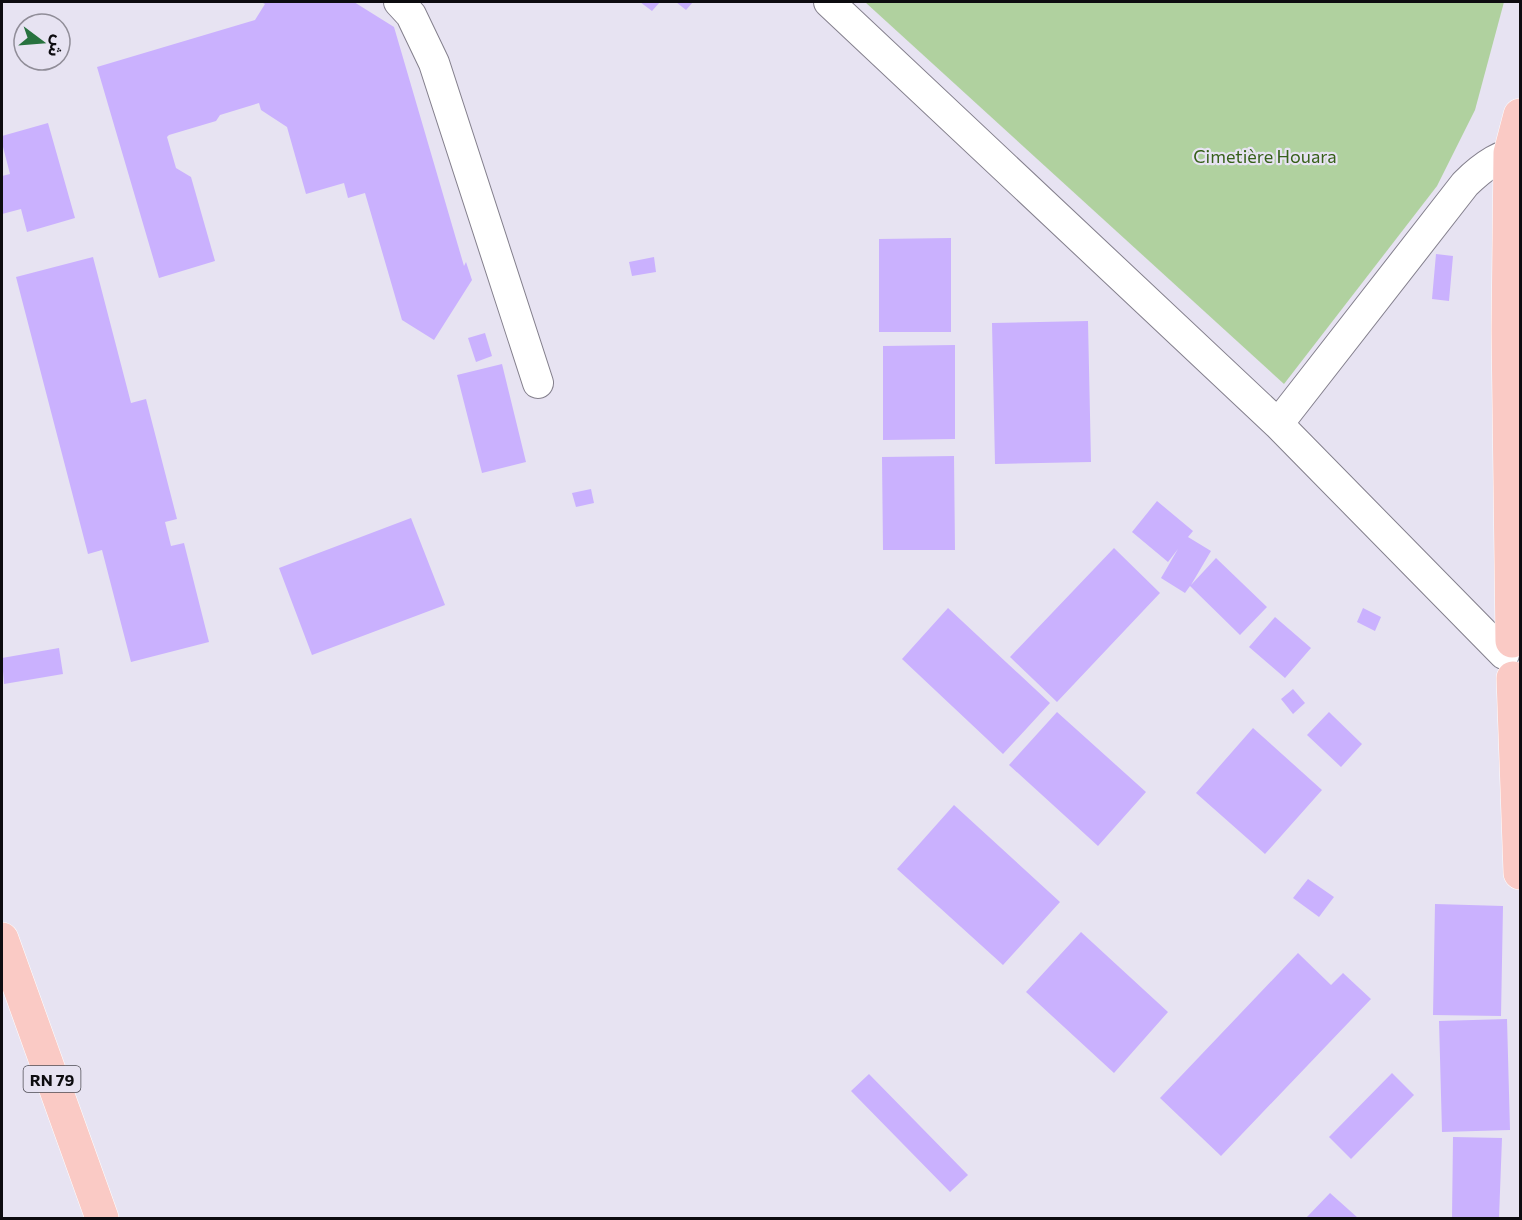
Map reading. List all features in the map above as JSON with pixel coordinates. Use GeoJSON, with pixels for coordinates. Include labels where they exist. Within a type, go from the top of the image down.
{"type":"FeatureCollection","features":[{"type":"Feature","properties":{"kind":"main road"},"geometry":{"type":"LineString","coordinates":[[1521,115],[1515,152],[1508,330],[1514,658],[1521,873]]}},
{"type":"Feature","properties":{"kind":"main road","name":"RN 79"},"geometry":{"type":"LineString","coordinates":[[2,939],[102,1218]]}},
{"type":"Feature","properties":{"kind":"street"},"geometry":{"type":"LineString","coordinates":[[399,2],[411,15],[434,63],[538,383]]}},
{"type":"Feature","properties":{"kind":"street"},"geometry":{"type":"LineString","coordinates":[[829,2],[1278,424],[1514,658]]}},
{"type":"Feature","properties":{"kind":"street"},"geometry":{"type":"LineString","coordinates":[[1278,424],[1465,184],[1480,169],[1515,152]]}},
{"type":"Feature","properties":{"kind":"green space","name":"Cimetière Houara"},"geometry":{"type":"Polygon","coordinates":[[[865,2],[1504,2],[1475,110],[1437,186],[1284,384],[865,2]]]}},
{"type":"Feature","properties":{"kind":"building"},"geometry":{"type":"Polygon","coordinates":[[[261,2],[354,2],[394,27],[464,266],[466,262],[472,280],[434,340],[402,320],[365,193],[348,198],[344,183],[306,194],[287,127],[261,110],[259,103],[220,115],[216,121],[167,137],[176,168],[191,177],[215,261],[159,278],[97,67],[255,20],[265,4],[261,2]]]}},
{"type":"Feature","properties":{"kind":"building"},"geometry":{"type":"Polygon","coordinates":[[[640,2],[660,2],[652,11],[640,2]]]}},
{"type":"Feature","properties":{"kind":"building"},"geometry":{"type":"Polygon","coordinates":[[[676,2],[693,2],[686,10],[676,2]]]}},
{"type":"Feature","properties":{"kind":"building"},"geometry":{"type":"Polygon","coordinates":[[[48,123],[75,218],[27,232],[21,209],[2,214],[2,176],[10,174],[2,136],[48,123]]]}},
{"type":"Feature","properties":{"kind":"building"},"geometry":{"type":"Polygon","coordinates":[[[951,238],[951,332],[879,332],[879,239],[951,238]]]}},
{"type":"Feature","properties":{"kind":"building"},"geometry":{"type":"Polygon","coordinates":[[[1436,254],[1453,256],[1449,301],[1432,299],[1436,254]]]}},
{"type":"Feature","properties":{"kind":"building"},"geometry":{"type":"Polygon","coordinates":[[[93,257],[131,403],[146,399],[177,519],[165,522],[171,546],[184,543],[209,642],[131,662],[102,550],[88,554],[16,277],[93,257]]]}},
{"type":"Feature","properties":{"kind":"building"},"geometry":{"type":"Polygon","coordinates":[[[654,257],[656,272],[632,276],[629,262],[654,257]]]}},
{"type":"Feature","properties":{"kind":"building"},"geometry":{"type":"Polygon","coordinates":[[[1088,321],[1091,462],[995,464],[992,323],[1088,321]]]}},
{"type":"Feature","properties":{"kind":"building"},"geometry":{"type":"Polygon","coordinates":[[[485,333],[492,356],[476,362],[468,338],[485,333]]]}},
{"type":"Feature","properties":{"kind":"building"},"geometry":{"type":"Polygon","coordinates":[[[955,345],[955,439],[883,440],[883,346],[955,345]]]}},
{"type":"Feature","properties":{"kind":"building"},"geometry":{"type":"Polygon","coordinates":[[[502,364],[526,462],[482,473],[457,375],[502,364]]]}},
{"type":"Feature","properties":{"kind":"building"},"geometry":{"type":"Polygon","coordinates":[[[954,456],[955,550],[883,550],[882,457],[954,456]]]}},
{"type":"Feature","properties":{"kind":"building"},"geometry":{"type":"Polygon","coordinates":[[[591,489],[594,503],[576,507],[572,493],[591,489]]]}},
{"type":"Feature","properties":{"kind":"building"},"geometry":{"type":"Polygon","coordinates":[[[1157,501],[1193,531],[1188,537],[1211,551],[1191,585],[1216,558],[1267,607],[1240,635],[1190,586],[1185,593],[1161,578],[1178,549],[1168,562],[1132,532],[1157,501]]]}},
{"type":"Feature","properties":{"kind":"building"},"geometry":{"type":"Polygon","coordinates":[[[411,518],[445,605],[312,655],[279,568],[411,518]]]}},
{"type":"Feature","properties":{"kind":"building"},"geometry":{"type":"Polygon","coordinates":[[[1114,548],[1160,593],[1057,702],[1010,657],[1114,548]]]}},
{"type":"Feature","properties":{"kind":"building"},"geometry":{"type":"Polygon","coordinates":[[[948,608],[1050,703],[1003,754],[902,659],[948,608]]]}},
{"type":"Feature","properties":{"kind":"building"},"geometry":{"type":"Polygon","coordinates":[[[1363,608],[1381,617],[1375,631],[1357,622],[1363,608]]]}},
{"type":"Feature","properties":{"kind":"building"},"geometry":{"type":"Polygon","coordinates":[[[1275,617],[1311,648],[1285,678],[1249,647],[1275,617]]]}},
{"type":"Feature","properties":{"kind":"building"},"geometry":{"type":"Polygon","coordinates":[[[59,648],[63,674],[4,684],[2,658],[59,648]]]}},
{"type":"Feature","properties":{"kind":"building"},"geometry":{"type":"Polygon","coordinates":[[[1293,689],[1305,703],[1293,714],[1281,699],[1293,689]]]}},
{"type":"Feature","properties":{"kind":"building"},"geometry":{"type":"Polygon","coordinates":[[[1057,712],[1146,792],[1098,846],[1009,765],[1057,712]]]}},
{"type":"Feature","properties":{"kind":"building"},"geometry":{"type":"Polygon","coordinates":[[[1329,712],[1362,744],[1341,767],[1307,735],[1329,712]]]}},
{"type":"Feature","properties":{"kind":"building"},"geometry":{"type":"Polygon","coordinates":[[[1253,728],[1322,790],[1265,854],[1196,793],[1253,728]]]}},
{"type":"Feature","properties":{"kind":"building"},"geometry":{"type":"Polygon","coordinates":[[[954,805],[1060,902],[1003,965],[897,869],[954,805]]]}},
{"type":"Feature","properties":{"kind":"building"},"geometry":{"type":"Polygon","coordinates":[[[1308,879],[1334,897],[1319,917],[1293,898],[1308,879]]]}},
{"type":"Feature","properties":{"kind":"building"},"geometry":{"type":"Polygon","coordinates":[[[1435,904],[1503,906],[1501,1016],[1433,1015],[1435,904]]]}},
{"type":"Feature","properties":{"kind":"building"},"geometry":{"type":"Polygon","coordinates":[[[1081,932],[1168,1012],[1114,1073],[1026,992],[1081,932]]]}},
{"type":"Feature","properties":{"kind":"building"},"geometry":{"type":"Polygon","coordinates":[[[1298,953],[1331,985],[1343,973],[1371,999],[1221,1156],[1160,1098],[1298,953]]]}},
{"type":"Feature","properties":{"kind":"building"},"geometry":{"type":"Polygon","coordinates":[[[1507,1019],[1510,1130],[1442,1132],[1439,1021],[1507,1019]]]}},
{"type":"Feature","properties":{"kind":"building"},"geometry":{"type":"Polygon","coordinates":[[[1392,1073],[1414,1095],[1351,1159],[1329,1137],[1392,1073]]]}},
{"type":"Feature","properties":{"kind":"building"},"geometry":{"type":"Polygon","coordinates":[[[869,1074],[968,1175],[950,1192],[851,1091],[869,1074]]]}},
{"type":"Feature","properties":{"kind":"building"},"geometry":{"type":"Polygon","coordinates":[[[1453,1137],[1502,1138],[1499,1218],[1452,1218],[1453,1137]]]}},
{"type":"Feature","properties":{"kind":"building"},"geometry":{"type":"Polygon","coordinates":[[[1330,1193],[1358,1218],[1306,1218],[1330,1193]]]}}]}
